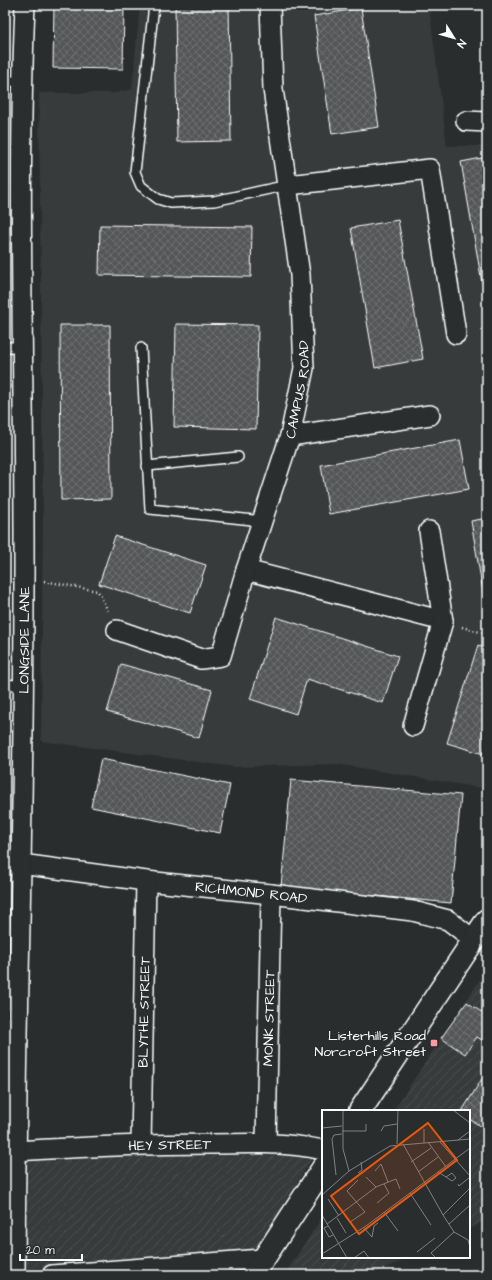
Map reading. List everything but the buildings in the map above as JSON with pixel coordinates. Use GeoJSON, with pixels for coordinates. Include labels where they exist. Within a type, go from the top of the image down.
{"type":"FeatureCollection","features":[{"type":"Feature","properties":{"kind":"street","name":"LONGSIDE LANE"},"geometry":{"type":"LineString","coordinates":[[15,1275],[16,1151],[11,1055],[13,863],[24,686],[24,580],[13,347],[13,81],[25,5]]}},
{"type":"Feature","properties":{"kind":"street","name":"CAMPUS ROAD"},"geometry":{"type":"LineString","coordinates":[[117,630],[201,659],[221,656],[246,570],[290,436],[304,368],[300,275],[274,89],[270,5]]}},
{"type":"Feature","properties":{"kind":"street"},"geometry":{"type":"LineString","coordinates":[[466,121],[487,122]]}},
{"type":"Feature","properties":{"kind":"street"},"geometry":{"type":"LineString","coordinates":[[288,185],[430,169],[456,334]]}},
{"type":"Feature","properties":{"kind":"street"},"geometry":{"type":"LineString","coordinates":[[290,436],[430,415]]}},
{"type":"Feature","properties":{"kind":"street"},"geometry":{"type":"LineString","coordinates":[[413,726],[443,621],[430,531]]}},
{"type":"Feature","properties":{"kind":"street"},"geometry":{"type":"LineString","coordinates":[[246,570],[443,621]]}},
{"type":"Feature","properties":{"kind":"street","name":"RICHMOND ROAD"},"geometry":{"type":"LineString","coordinates":[[13,863],[146,881],[271,894],[413,912],[448,920],[474,940]]}},
{"type":"Feature","properties":{"kind":"street","name":"BLYTHE STREET"},"geometry":{"type":"LineString","coordinates":[[141,1144],[146,881]]}},
{"type":"Feature","properties":{"kind":"street","name":"MONK STREET"},"geometry":{"type":"LineString","coordinates":[[266,1143],[271,894]]}},
{"type":"Feature","properties":{"kind":"street"},"geometry":{"type":"LineString","coordinates":[[361,1110],[421,1017],[487,920]]}},
{"type":"Feature","properties":{"kind":"street","name":"HEY STREET"},"geometry":{"type":"LineString","coordinates":[[16,1151],[141,1144],[266,1143],[310,1147],[322,1150]]}},
{"type":"Feature","properties":{"kind":"street"},"geometry":{"type":"LineString","coordinates":[[52,1275],[258,1267],[322,1170]]}},
{"type":"Feature","properties":{"kind":"lane"},"geometry":{"type":"LineString","coordinates":[[154,5],[136,172],[141,186],[158,199],[171,203],[214,201],[288,185]]}},
{"type":"Feature","properties":{"kind":"lane"},"geometry":{"type":"LineString","coordinates":[[140,348],[150,509],[262,521]]}},
{"type":"Feature","properties":{"kind":"lane"},"geometry":{"type":"LineString","coordinates":[[147,466],[238,457]]}},
{"type":"Feature","properties":{"kind":"lane"},"geometry":{"type":"LineString","coordinates":[[5,684],[24,686]]}},
{"type":"Feature","properties":{"kind":"path"},"geometry":{"type":"LineString","coordinates":[[42,581],[98,591]]}},
{"type":"Feature","properties":{"kind":"path"},"geometry":{"type":"LineString","coordinates":[[443,621],[487,634]]}},
{"type":"Feature","properties":{"kind":"shaded area"},"geometry":{"type":"Polygon","coordinates":[[[5,5],[8,5],[5,160],[5,5]]]}},
{"type":"Feature","properties":{"kind":"shaded area"},"geometry":{"type":"Polygon","coordinates":[[[140,5],[429,5],[447,146],[487,146],[487,789],[337,764],[235,767],[41,741],[43,511],[39,93],[115,93],[132,89],[140,5]]]}},
{"type":"Feature","properties":{"kind":"shaded area"},"geometry":{"type":"Polygon","coordinates":[[[5,160],[12,856],[10,1270],[5,1270],[5,160]]]}},
{"type":"Feature","properties":{"kind":"shaded area"},"geometry":{"type":"Polygon","coordinates":[[[487,969],[487,1220],[470,1228],[470,1110],[394,1110],[487,969]]]}},
{"type":"Feature","properties":{"kind":"shaded area"},"geometry":{"type":"Polygon","coordinates":[[[257,1150],[313,1156],[256,1253],[25,1269],[21,1157],[74,1160],[134,1153],[257,1150]]]}},
{"type":"Feature","properties":{"kind":"shaded area"},"geometry":{"type":"Polygon","coordinates":[[[322,1218],[322,1258],[407,1258],[371,1275],[284,1275],[322,1218]]]}},
{"type":"Feature","properties":{"kind":"place","name":"Listerhills Road Norcroft Street"},"geometry":{"type":"Point","coordinates":[434,1043]}}]}
